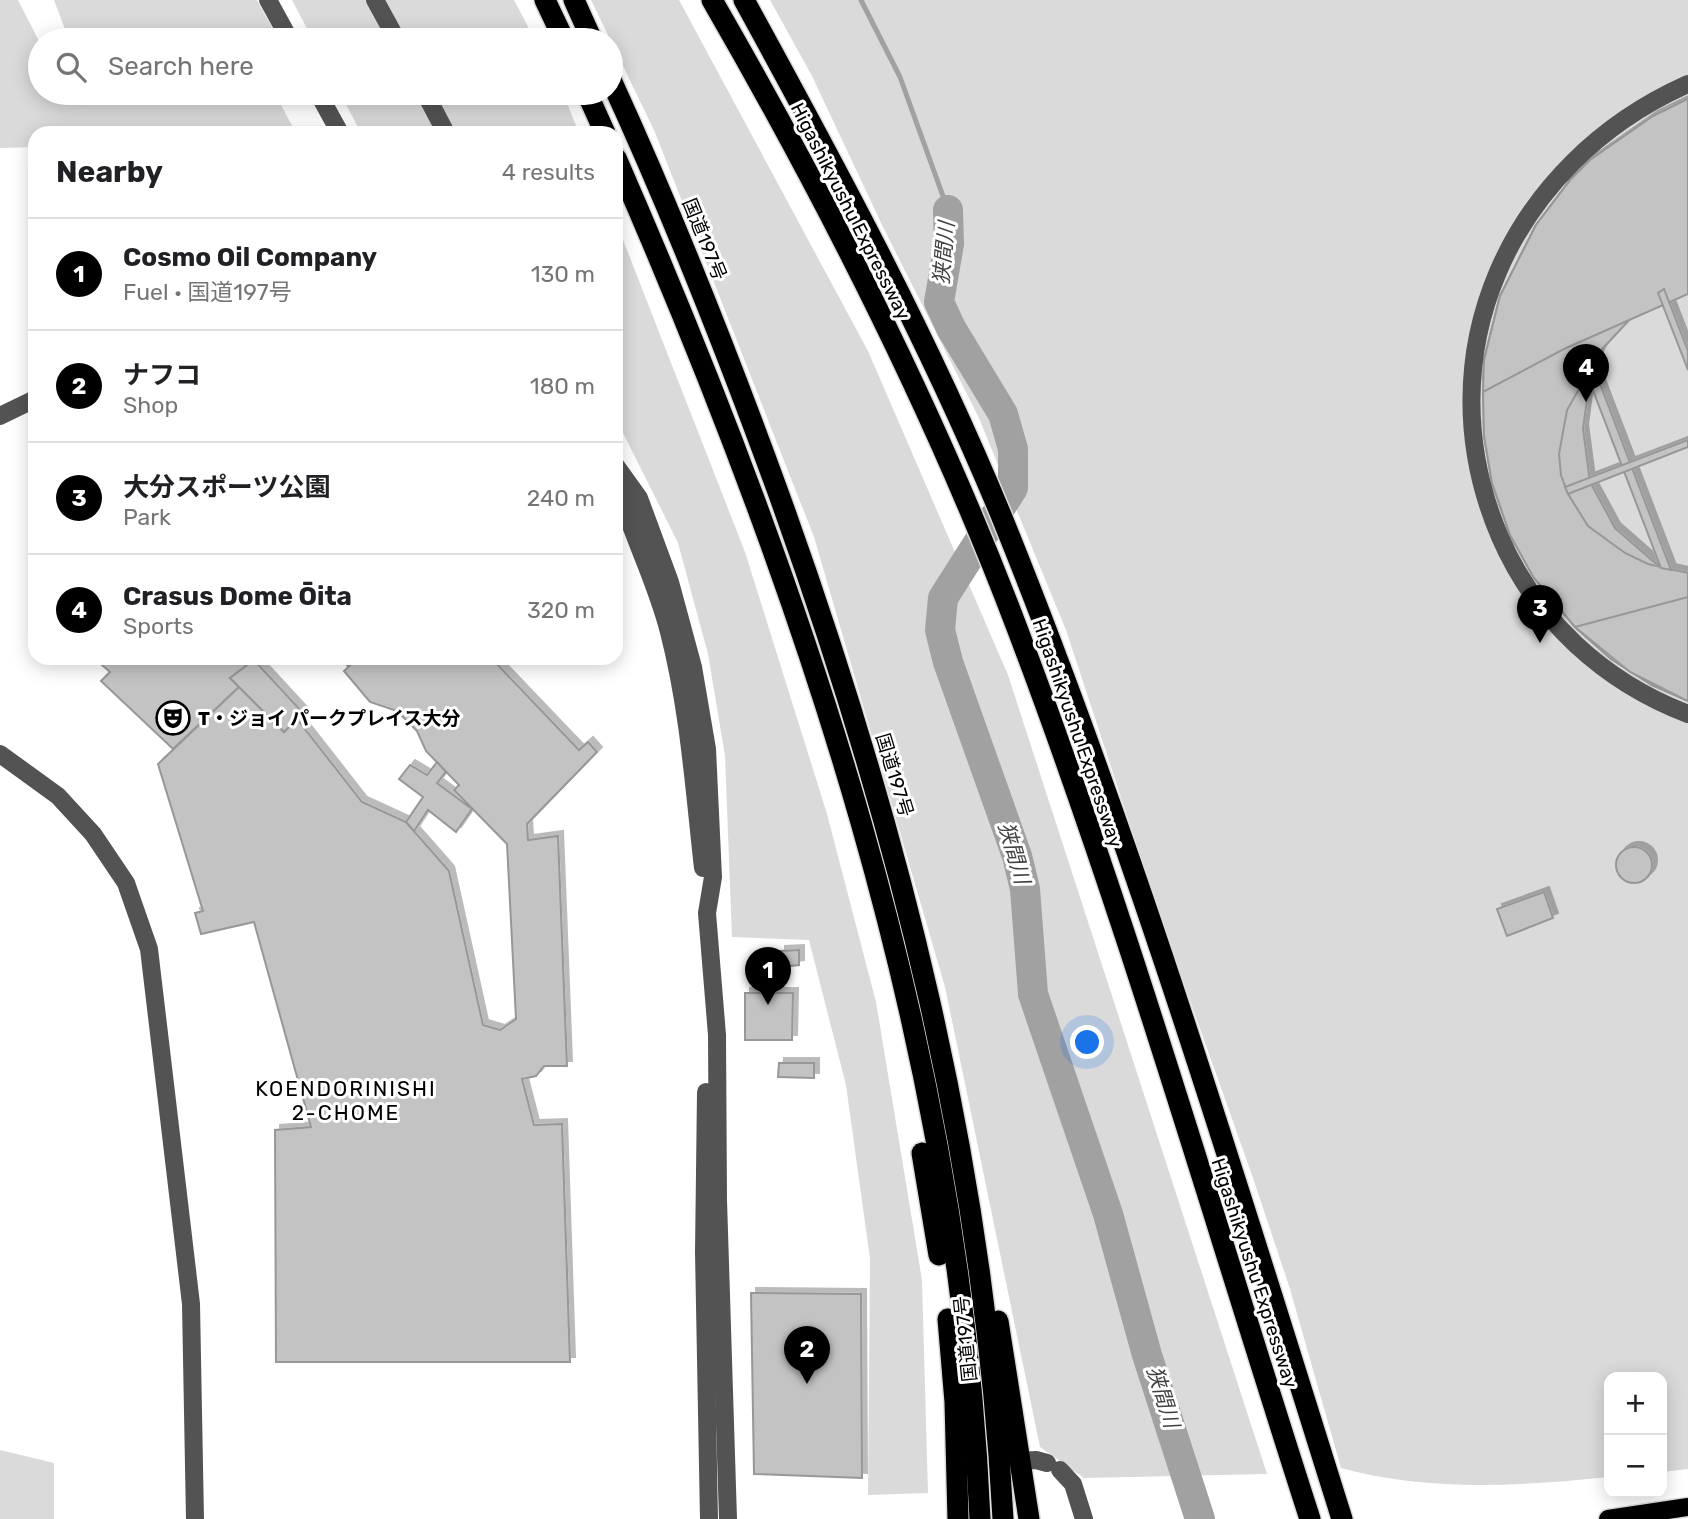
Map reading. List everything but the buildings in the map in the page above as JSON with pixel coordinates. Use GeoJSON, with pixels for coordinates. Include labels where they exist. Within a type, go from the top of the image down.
{"type":"FeatureCollection","features":[{"type":"Feature","properties":{"kind":"highway"},"geometry":{"type":"LineString","coordinates":[[545,0],[558,28]]}},
{"type":"Feature","properties":{"kind":"highway"},"geometry":{"type":"LineString","coordinates":[[574,0],[587,28]]}},
{"type":"Feature","properties":{"kind":"highway","name":"Higashikyushu Expressway"},"geometry":{"type":"LineString","coordinates":[[712,0],[768,98],[858,272],[933,429],[1016,625],[1151,1018],[1310,1519]]}},
{"type":"Feature","properties":{"kind":"highway","name":"Higashikyushu Expressway"},"geometry":{"type":"LineString","coordinates":[[744,0],[880,256],[981,471],[1038,610],[1155,929],[1344,1519]]}},
{"type":"Feature","properties":{"kind":"highway"},"geometry":{"type":"LineString","coordinates":[[592,105],[602,126]]}},
{"type":"Feature","properties":{"kind":"highway","name":"国道197号"},"geometry":{"type":"LineString","coordinates":[[623,105],[724,343],[850,703],[893,847],[933,1006],[974,1228],[993,1382],[1003,1519]]}},
{"type":"Feature","properties":{"kind":"highway","name":"国道197号"},"geometry":{"type":"LineString","coordinates":[[623,174],[698,348],[776,555],[839,751],[906,998],[949,1220],[975,1435],[980,1519]]}},
{"type":"Feature","properties":{"kind":"highway"},"geometry":{"type":"LineString","coordinates":[[906,998],[913,1085],[949,1329],[955,1402],[958,1519]]}},
{"type":"Feature","properties":{"kind":"highway"},"geometry":{"type":"LineString","coordinates":[[974,1228],[1004,1345],[1029,1519]]}},
{"type":"Feature","properties":{"kind":"main road"},"geometry":{"type":"LineString","coordinates":[[1608,1519],[1688,1507]]}},
{"type":"Feature","properties":{"kind":"street"},"geometry":{"type":"LineString","coordinates":[[268,0],[283,28]]}},
{"type":"Feature","properties":{"kind":"street"},"geometry":{"type":"LineString","coordinates":[[375,0],[390,28]]}},
{"type":"Feature","properties":{"kind":"street"},"geometry":{"type":"LineString","coordinates":[[1688,84],[1638,110],[1601,136],[1554,182],[1525,220],[1487,297],[1475,345],[1471,387],[1473,450],[1482,493],[1504,545],[1533,596],[1571,640],[1601,667],[1655,701],[1688,714]]}},
{"type":"Feature","properties":{"kind":"street"},"geometry":{"type":"LineString","coordinates":[[325,105],[336,126]]}},
{"type":"Feature","properties":{"kind":"street"},"geometry":{"type":"LineString","coordinates":[[431,105],[442,126]]}},
{"type":"Feature","properties":{"kind":"street"},"geometry":{"type":"LineString","coordinates":[[0,416],[28,402]]}},
{"type":"Feature","properties":{"kind":"street"},"geometry":{"type":"LineString","coordinates":[[623,476],[639,498],[670,582],[693,667],[710,786],[713,877],[708,913],[704,1252],[709,1519]]}},
{"type":"Feature","properties":{"kind":"street"},"geometry":{"type":"LineString","coordinates":[[623,500],[660,601],[684,698],[708,913],[717,1035],[718,1200],[728,1519]]}},
{"type":"Feature","properties":{"kind":"street"},"geometry":{"type":"LineString","coordinates":[[0,754],[58,796],[93,834],[126,883],[149,949],[191,1304],[195,1519]]}},
{"type":"Feature","properties":{"kind":"street"},"geometry":{"type":"LineString","coordinates":[[1021,1461],[1037,1460],[1054,1467],[1073,1484],[1084,1519]]}},
{"type":"Feature","properties":{"kind":"shaded area"},"geometry":{"type":"Polygon","coordinates":[[[0,0],[18,0],[32,28],[28,28],[28,105],[281,105],[292,126],[28,126],[28,147],[0,148],[0,0]]]}},
{"type":"Feature","properties":{"kind":"shaded area"},"geometry":{"type":"Polygon","coordinates":[[[54,0],[257,0],[272,28],[64,28],[54,0]]]}},
{"type":"Feature","properties":{"kind":"shaded area"},"geometry":{"type":"Polygon","coordinates":[[[292,0],[514,0],[529,28],[307,28],[292,0]]]}},
{"type":"Feature","properties":{"kind":"shaded area"},"geometry":{"type":"Polygon","coordinates":[[[591,0],[679,0],[868,351],[1008,675],[1267,1474],[1084,1478],[1040,1447],[945,987],[814,537],[654,130],[623,66],[623,28],[605,28],[591,0]]]}},
{"type":"Feature","properties":{"kind":"shaded area"},"geometry":{"type":"Polygon","coordinates":[[[770,0],[1688,0],[1688,1469],[1667,1471],[1667,1372],[1604,1372],[1604,1477],[1542,1483],[1440,1484],[1374,1476],[1341,1468],[1290,1289],[1159,913],[1066,630],[978,416],[883,227],[812,76],[770,0]]]}},
{"type":"Feature","properties":{"kind":"shaded area"},"geometry":{"type":"Polygon","coordinates":[[[346,105],[568,105],[576,126],[357,126],[346,105]]]}},
{"type":"Feature","properties":{"kind":"shaded area"},"geometry":{"type":"Polygon","coordinates":[[[623,240],[745,552],[827,814],[876,1002],[922,1280],[928,1493],[868,1495],[870,1259],[846,1085],[809,940],[732,937],[725,756],[708,654],[678,543],[623,433],[623,240]]]}},
{"type":"Feature","properties":{"kind":"shaded area"},"geometry":{"type":"Polygon","coordinates":[[[0,1450],[54,1463],[54,1519],[0,1519],[0,1450]]]}},
{"type":"Feature","properties":{"kind":"waterway"},"geometry":{"type":"LineString","coordinates":[[861,0],[900,77],[948,210]]}},
{"type":"Feature","properties":{"kind":"waterway","name":"狭間川"},"geometry":{"type":"LineString","coordinates":[[948,210],[949,244],[939,302],[951,328],[1003,414],[1013,449],[1013,488],[943,598],[940,630],[948,662],[1017,856],[1025,889],[1033,994],[1108,1214],[1147,1355],[1200,1519]]}},
{"type":"Feature","properties":{"kind":"place","name":"Crasus Dome Ōita"},"geometry":{"type":"Point","coordinates":[1586,402]}},
{"type":"Feature","properties":{"kind":"place","name":"大分スポーツ公園"},"geometry":{"type":"Point","coordinates":[1540,643]}},
{"type":"Feature","properties":{"kind":"place","name":"T・ジョイ パークプレイス大分"},"geometry":{"type":"Point","coordinates":[173,718]}},
{"type":"Feature","properties":{"kind":"place","name":"Cosmo Oil Company"},"geometry":{"type":"Point","coordinates":[768,1005]}},
{"type":"Feature","properties":{"kind":"place","name":"ナフコ"},"geometry":{"type":"Point","coordinates":[807,1384]}},
{"type":"Feature","properties":{"kind":"district","name":"KOENDORINISHI 2-CHOME"},"geometry":{"type":"Point","coordinates":[346,1101]}}]}
